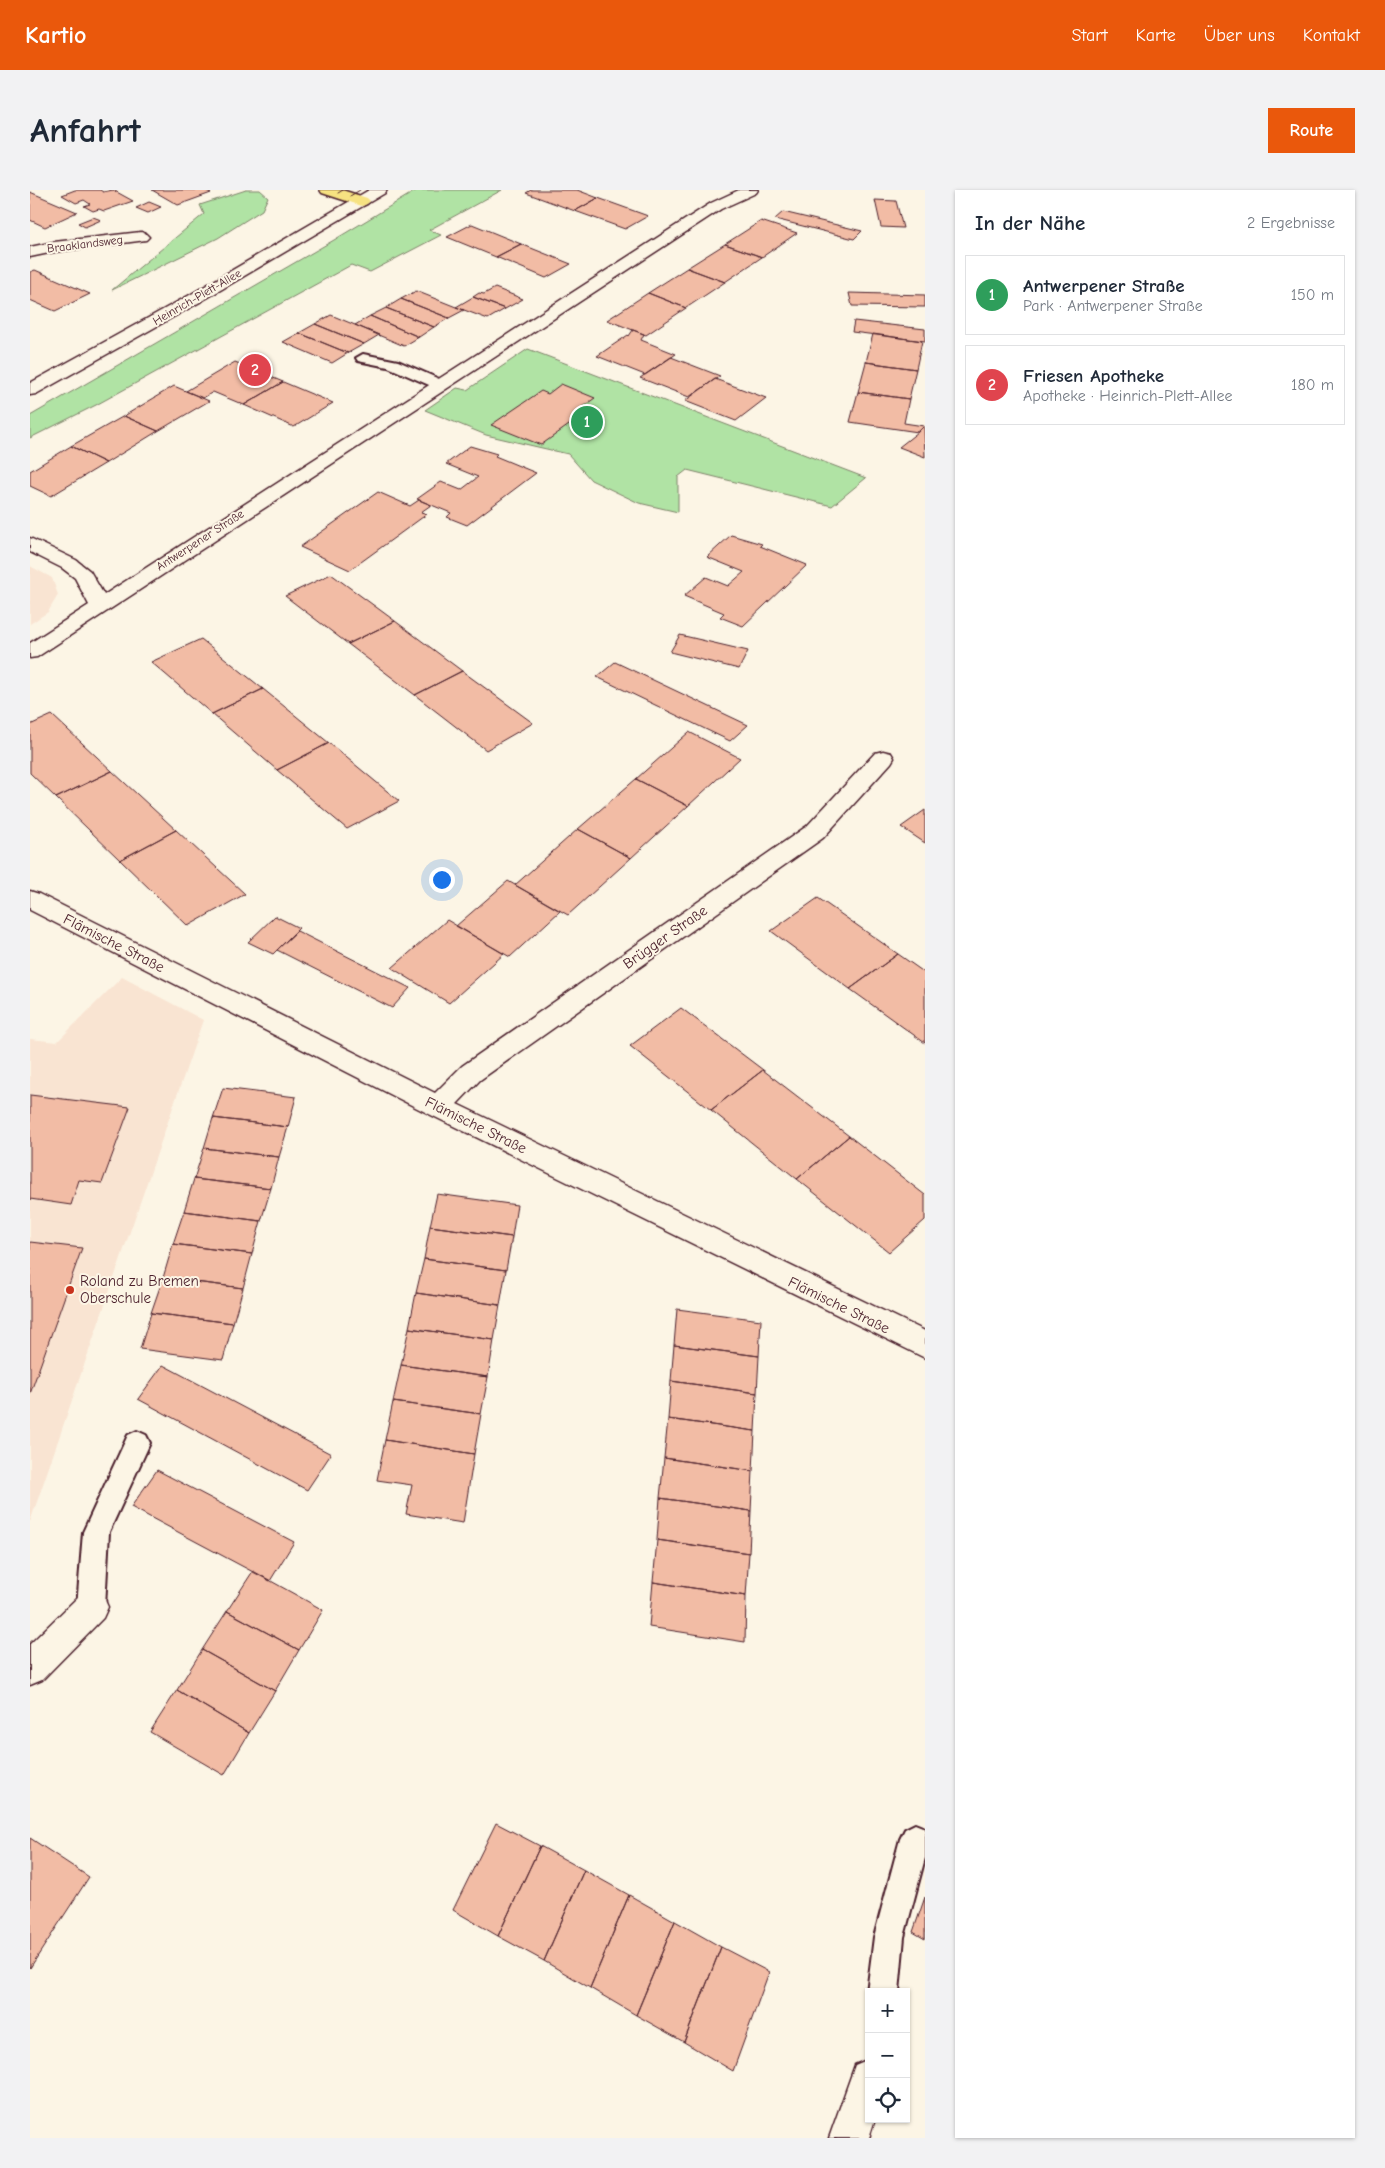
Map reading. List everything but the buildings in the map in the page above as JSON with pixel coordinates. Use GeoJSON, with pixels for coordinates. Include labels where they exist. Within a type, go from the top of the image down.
{"type":"FeatureCollection","features":[{"type":"Feature","properties":{"kind":"highway"},"geometry":{"type":"LineString","coordinates":[[327,190],[357,195]]}},
{"type":"Feature","properties":{"kind":"street","name":"Heinrich-Plett-Allee"},"geometry":{"type":"LineString","coordinates":[[30,390],[194,299],[357,195],[380,190]]}},
{"type":"Feature","properties":{"kind":"street","name":"Antwerpener Straße"},"geometry":{"type":"LineString","coordinates":[[30,652],[716,206],[751,190]]}},
{"type":"Feature","properties":{"kind":"street","name":"Braaklandsweg"},"geometry":{"type":"LineString","coordinates":[[30,252],[54,247],[141,237]]}},
{"type":"Feature","properties":{"kind":"street"},"geometry":{"type":"LineString","coordinates":[[30,544],[69,564],[83,575],[100,606]]}},
{"type":"Feature","properties":{"kind":"street","name":"Brügger Straße"},"geometry":{"type":"LineString","coordinates":[[438,1107],[471,1073],[815,832],[883,758]]}},
{"type":"Feature","properties":{"kind":"street","name":"Flämische Straße"},"geometry":{"type":"LineString","coordinates":[[30,900],[438,1107],[925,1345]]}},
{"type":"Feature","properties":{"kind":"street"},"geometry":{"type":"LineString","coordinates":[[30,1668],[91,1607]]}},
{"type":"Feature","properties":{"kind":"street"},"geometry":{"type":"LineString","coordinates":[[849,2138],[865,2091]]}},
{"type":"Feature","properties":{"kind":"lane"},"geometry":{"type":"LineString","coordinates":[[363,358],[374,358],[441,385]]}},
{"type":"Feature","properties":{"kind":"lane"},"geometry":{"type":"LineString","coordinates":[[91,1607],[96,1532],[137,1443]]}},
{"type":"Feature","properties":{"kind":"lane"},"geometry":{"type":"LineString","coordinates":[[883,1988],[889,1937],[915,1839]]}},
{"type":"Feature","properties":{"kind":"shaded area"},"geometry":{"type":"Polygon","coordinates":[[[30,566],[52,578],[58,595],[48,612],[30,624],[30,566]]]}},
{"type":"Feature","properties":{"kind":"shaded area","name":"Roland zu Bremen Oberschule"},"geometry":{"type":"Polygon","coordinates":[[[122,977],[203,1020],[30,1522],[30,1039],[57,1042],[122,977]]]}},
{"type":"Feature","properties":{"kind":"green space"},"geometry":{"type":"Polygon","coordinates":[[[246,190],[260,190],[268,197],[262,210],[218,238],[112,290],[204,214],[200,205],[246,190]]]}},
{"type":"Feature","properties":{"kind":"green space"},"geometry":{"type":"Polygon","coordinates":[[[417,190],[502,190],[429,230],[441,235],[370,272],[351,265],[96,405],[30,438],[30,416],[417,190]]]}},
{"type":"Feature","properties":{"kind":"green space"},"geometry":{"type":"Polygon","coordinates":[[[528,349],[866,478],[832,506],[687,470],[678,477],[678,512],[639,503],[591,480],[568,454],[486,435],[425,410],[457,388],[467,390],[528,349]]]}},
{"type":"Feature","properties":{"kind":"tram line"},"geometry":{"type":"LineString","coordinates":[[338,193],[343,190]]}},
{"type":"Feature","properties":{"kind":"tram line"},"geometry":{"type":"LineString","coordinates":[[350,196],[360,190]]}},
{"type":"Feature","properties":{"kind":"place","name":"Friesen Apotheke"},"geometry":{"type":"Point","coordinates":[255,370]}},
{"type":"Feature","properties":{"kind":"place","name":"Antwerpener Straße"},"geometry":{"type":"Point","coordinates":[587,422]}},
{"type":"Feature","properties":{"kind":"place","name":"Roland zu Bremen Oberschule"},"geometry":{"type":"Point","coordinates":[70,1290]}}]}
